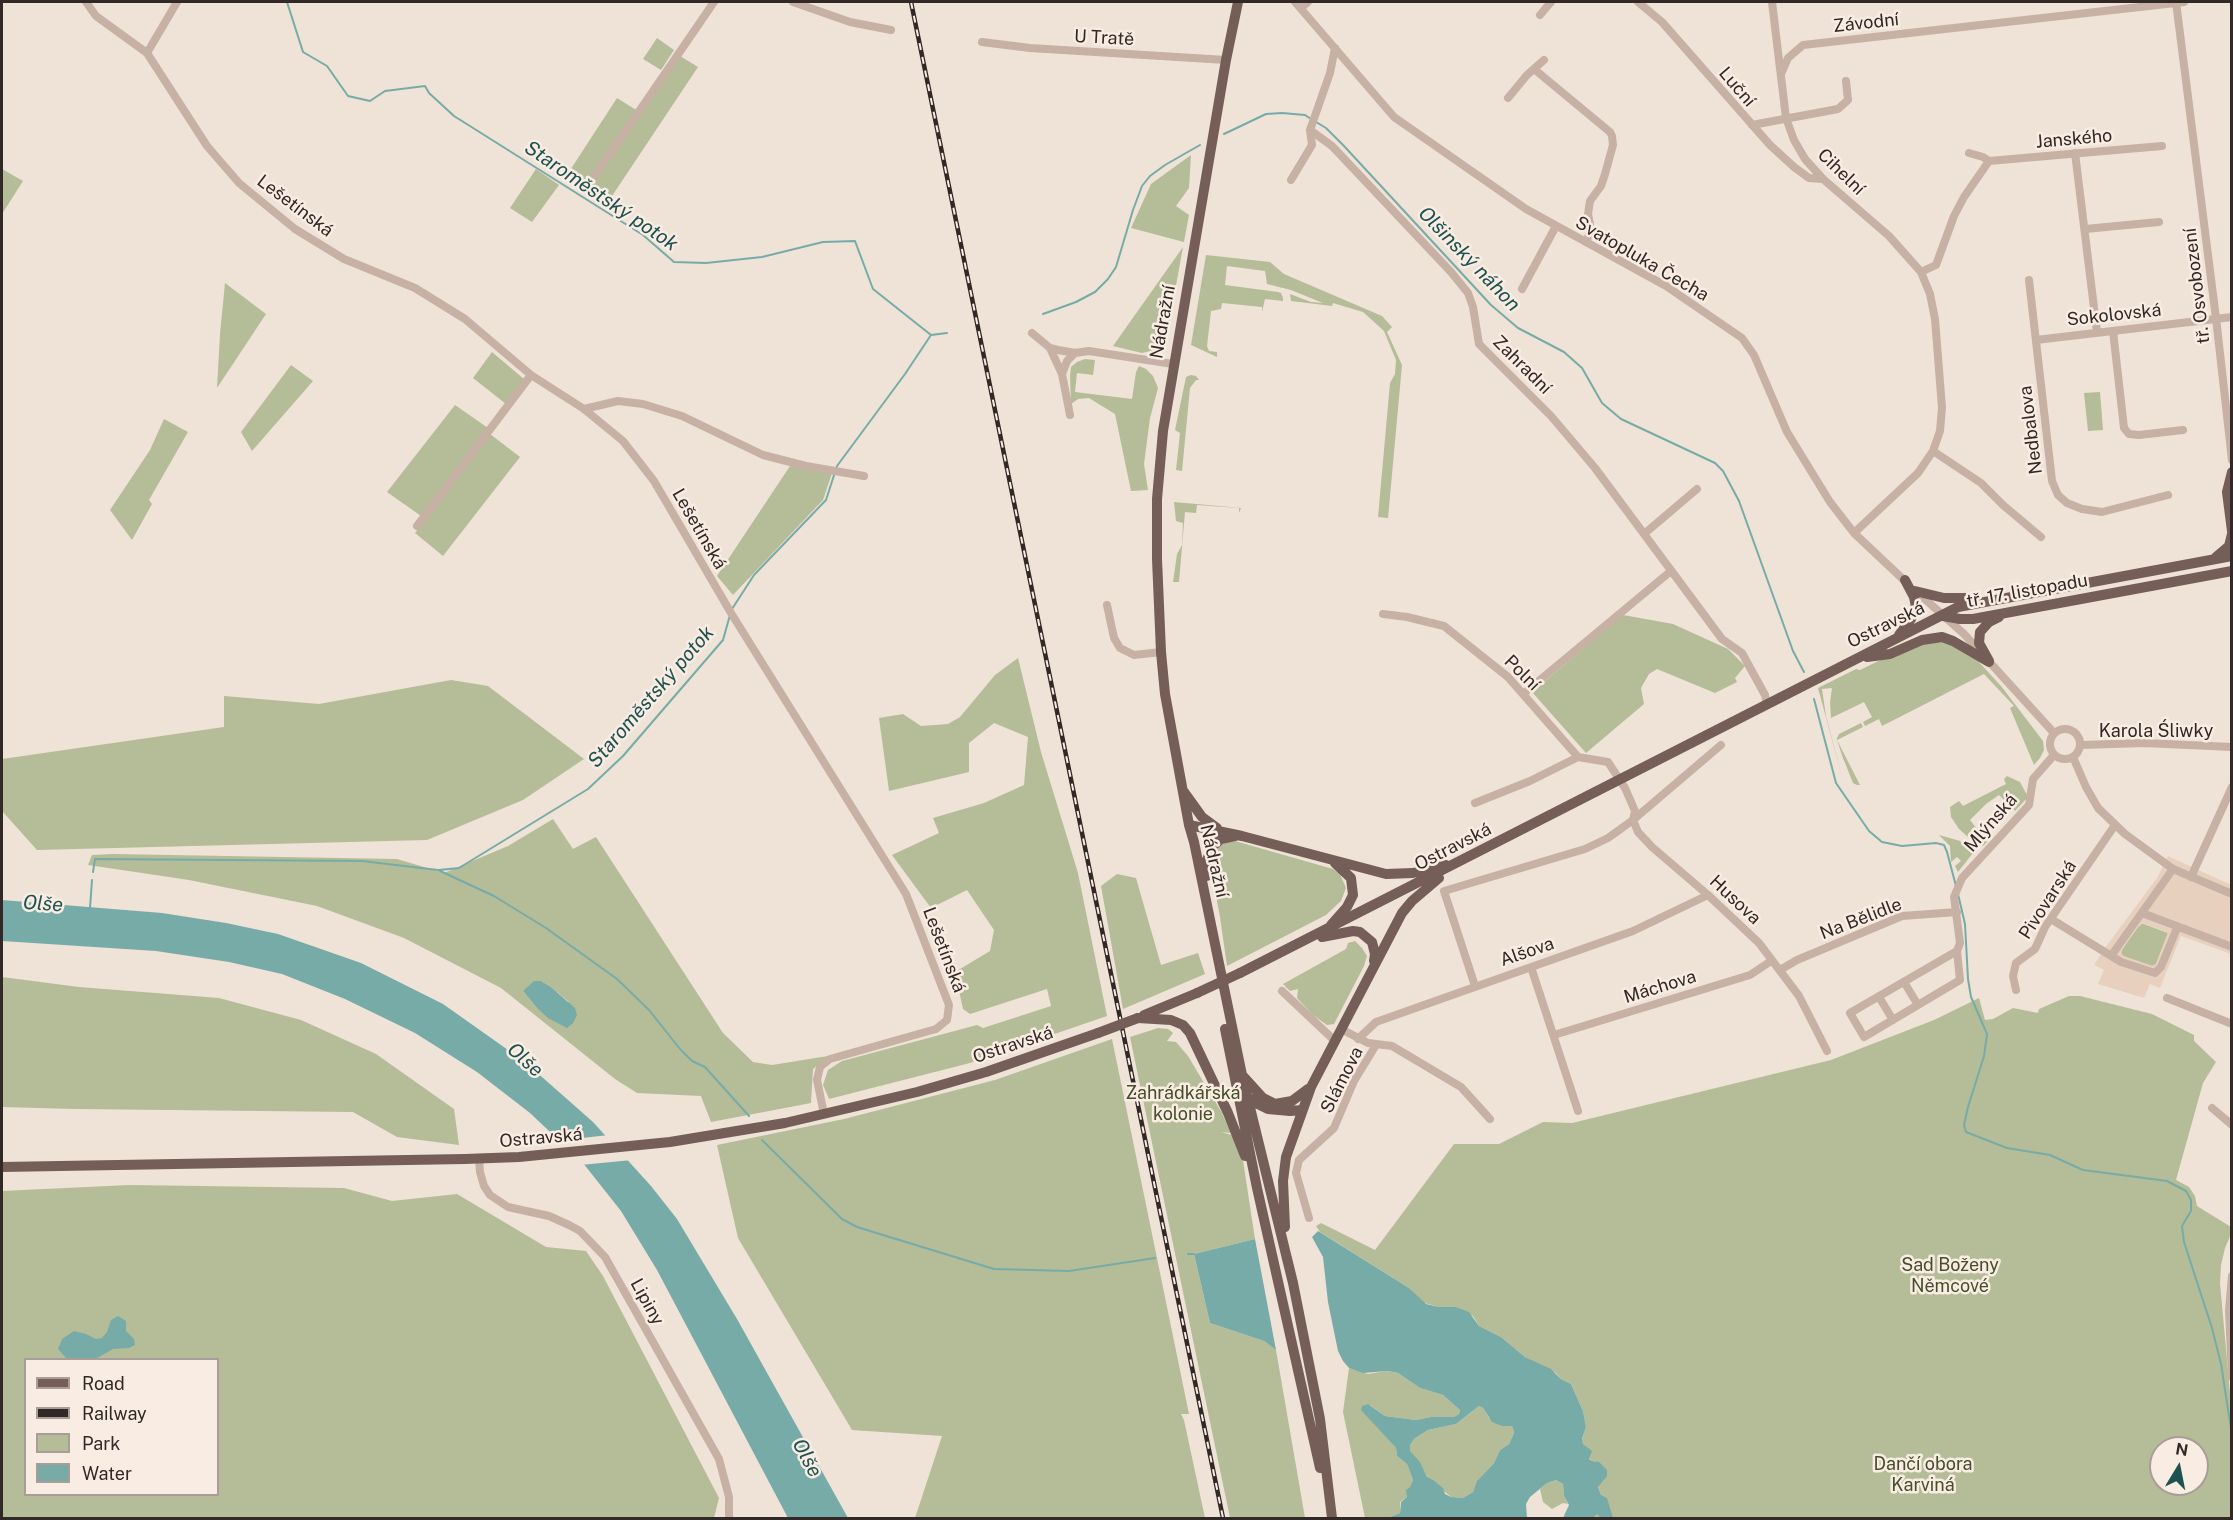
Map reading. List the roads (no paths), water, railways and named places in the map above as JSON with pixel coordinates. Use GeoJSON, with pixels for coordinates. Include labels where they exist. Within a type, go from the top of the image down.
{"type":"FeatureCollection","features":[{"type":"Feature","properties":{"kind":"main road","name":"Nádražní"},"geometry":{"type":"LineString","coordinates":[[1238,2],[1173,364],[1163,431],[1157,499],[1161,652],[1166,694],[1181,787],[1208,907],[1239,1078]]}},
{"type":"Feature","properties":{"kind":"main road"},"geometry":{"type":"LineString","coordinates":[[2213,559],[2227,549],[2232,533],[2227,492],[2232,472]]}},
{"type":"Feature","properties":{"kind":"main road","name":"tř. 17. listopadu"},"geometry":{"type":"LineString","coordinates":[[1943,616],[1958,607],[2005,597],[2232,556]]}},
{"type":"Feature","properties":{"kind":"main road","name":"tř. 17. listopadu"},"geometry":{"type":"LineString","coordinates":[[1943,616],[1966,619],[2232,571]]}},
{"type":"Feature","properties":{"kind":"main road"},"geometry":{"type":"LineString","coordinates":[[1896,639],[1911,620],[1915,610],[1914,597],[1905,580]]}},
{"type":"Feature","properties":{"kind":"main road"},"geometry":{"type":"LineString","coordinates":[[1915,591],[1951,599],[2005,597]]}},
{"type":"Feature","properties":{"kind":"main road"},"geometry":{"type":"LineString","coordinates":[[1989,662],[1979,643],[1980,632],[1989,622],[2010,612]]}},
{"type":"Feature","properties":{"kind":"main road","name":"Ostravská"},"geometry":{"type":"LineString","coordinates":[[2,1167],[519,1157],[670,1142],[824,1114],[917,1092],[986,1072],[1098,1033],[1240,974],[1943,616]]}},
{"type":"Feature","properties":{"kind":"main road"},"geometry":{"type":"LineString","coordinates":[[1855,659],[1890,654],[1922,640],[1938,637],[1953,641],[1989,662]]}},
{"type":"Feature","properties":{"kind":"main road"},"geometry":{"type":"LineString","coordinates":[[1181,787],[1206,822],[1229,833]]}},
{"type":"Feature","properties":{"kind":"main road"},"geometry":{"type":"LineString","coordinates":[[1330,1506],[1257,1188],[1239,1078],[1189,843],[1189,825],[1242,836],[1391,874],[1413,873],[1464,861]]}},
{"type":"Feature","properties":{"kind":"main road"},"geometry":{"type":"LineString","coordinates":[[1208,907],[1206,865],[1208,855],[1214,844],[1221,839],[1242,836]]}},
{"type":"Feature","properties":{"kind":"main road"},"geometry":{"type":"LineString","coordinates":[[1326,931],[1347,907],[1353,895],[1351,878],[1333,861]]}},
{"type":"Feature","properties":{"kind":"main road"},"geometry":{"type":"LineString","coordinates":[[1293,1283],[1285,1229],[1283,1181],[1286,1157],[1302,1110],[1311,1087],[1373,965],[1404,910],[1450,867]]}},
{"type":"Feature","properties":{"kind":"main road"},"geometry":{"type":"LineString","coordinates":[[1307,941],[1353,931],[1360,932],[1369,938],[1374,947],[1373,965]]}},
{"type":"Feature","properties":{"kind":"main road"},"geometry":{"type":"LineString","coordinates":[[1138,1018],[1171,1020],[1183,1025],[1190,1033],[1232,1120],[1257,1188]]}},
{"type":"Feature","properties":{"kind":"main road"},"geometry":{"type":"LineString","coordinates":[[1239,1078],[1263,1098],[1275,1104],[1292,1101],[1311,1087]]}},
{"type":"Feature","properties":{"kind":"main road"},"geometry":{"type":"LineString","coordinates":[[1239,1078],[1248,1098],[1293,1283],[1322,1430],[1332,1518]]}},
{"type":"Feature","properties":{"kind":"main road"},"geometry":{"type":"LineString","coordinates":[[1248,1098],[1261,1106],[1277,1111],[1302,1110]]}},
{"type":"Feature","properties":{"kind":"street","name":"Lešetínská"},"geometry":{"type":"LineString","coordinates":[[86,2],[96,16],[147,53],[207,146],[239,183],[287,223],[344,259],[415,288],[465,319],[531,375],[585,409],[623,441],[654,481],[731,613],[906,894],[949,1005],[947,1020],[936,1029],[830,1059],[820,1067],[817,1080],[824,1114]]}},
{"type":"Feature","properties":{"kind":"street"},"geometry":{"type":"LineString","coordinates":[[147,53],[177,2]]}},
{"type":"Feature","properties":{"kind":"street"},"geometry":{"type":"LineString","coordinates":[[592,180],[714,2]]}},
{"type":"Feature","properties":{"kind":"street"},"geometry":{"type":"LineString","coordinates":[[793,2],[850,22],[891,30]]}},
{"type":"Feature","properties":{"kind":"street"},"geometry":{"type":"LineString","coordinates":[[1298,5],[1308,2]]}},
{"type":"Feature","properties":{"kind":"street"},"geometry":{"type":"LineString","coordinates":[[1540,15],[1551,2]]}},
{"type":"Feature","properties":{"kind":"street","name":"Luční"},"geometry":{"type":"LineString","coordinates":[[1638,2],[1662,22],[1752,125],[1794,167],[1809,178],[1823,179]]}},
{"type":"Feature","properties":{"kind":"street","name":"Cihelní"},"geometry":{"type":"LineString","coordinates":[[1772,2],[1786,118],[1794,140],[1805,159],[1823,179],[1889,236],[1921,272],[1930,294],[1941,386],[1942,420],[1933,451],[1918,473],[1854,533]]}},
{"type":"Feature","properties":{"kind":"street","name":"Závodní"},"geometry":{"type":"LineString","coordinates":[[1780,75],[1788,58],[1803,45],[2179,2]]}},
{"type":"Feature","properties":{"kind":"street","name":"tř. Osvobození"},"geometry":{"type":"LineString","coordinates":[[2179,2],[2232,460]]}},
{"type":"Feature","properties":{"kind":"street","name":"Svatopluka Čecha"},"geometry":{"type":"LineString","coordinates":[[1298,5],[1394,117],[1526,209],[1666,286],[1742,338],[1754,355],[1787,432],[1830,502],[1854,533],[1943,616]]}},
{"type":"Feature","properties":{"kind":"street","name":"U Tratě"},"geometry":{"type":"LineString","coordinates":[[981,42],[1030,48],[1226,60]]}},
{"type":"Feature","properties":{"kind":"street"},"geometry":{"type":"LineString","coordinates":[[1292,180],[1312,145],[1312,123],[1330,73],[1335,48]]}},
{"type":"Feature","properties":{"kind":"street"},"geometry":{"type":"LineString","coordinates":[[1508,98],[1544,60]]}},
{"type":"Feature","properties":{"kind":"street"},"geometry":{"type":"LineString","coordinates":[[1534,69],[1612,136],[1613,145],[1601,186],[1590,201],[1588,214],[1591,230],[1586,242]]}},
{"type":"Feature","properties":{"kind":"street"},"geometry":{"type":"LineString","coordinates":[[1752,125],[1838,109],[1848,99],[1846,81]]}},
{"type":"Feature","properties":{"kind":"street","name":"Zahradní"},"geometry":{"type":"LineString","coordinates":[[1312,123],[1468,293],[1473,307],[1479,344],[1551,416],[1595,468],[1722,639],[1742,653],[1765,695],[1767,704]]}},
{"type":"Feature","properties":{"kind":"street","name":"Janského"},"geometry":{"type":"LineString","coordinates":[[1969,153],[1986,159],[2163,146]]}},
{"type":"Feature","properties":{"kind":"street"},"geometry":{"type":"LineString","coordinates":[[2075,153],[2097,332]]}},
{"type":"Feature","properties":{"kind":"street"},"geometry":{"type":"LineString","coordinates":[[1921,272],[1936,265],[1954,216],[1986,159]]}},
{"type":"Feature","properties":{"kind":"street"},"geometry":{"type":"LineString","coordinates":[[2085,229],[2159,222]]}},
{"type":"Feature","properties":{"kind":"street"},"geometry":{"type":"LineString","coordinates":[[1522,289],[1556,226]]}},
{"type":"Feature","properties":{"kind":"street","name":"Nedbalova"},"geometry":{"type":"LineString","coordinates":[[2029,280],[2052,481],[2058,495],[2067,503],[2082,509],[2102,512],[2168,495]]}},
{"type":"Feature","properties":{"kind":"street","name":"Sokolovská"},"geometry":{"type":"LineString","coordinates":[[2036,340],[2232,317]]}},
{"type":"Feature","properties":{"kind":"street"},"geometry":{"type":"LineString","coordinates":[[2113,332],[2124,428],[2129,434],[2139,435],[2183,429]]}},
{"type":"Feature","properties":{"kind":"street"},"geometry":{"type":"LineString","coordinates":[[1032,333],[1050,348],[1062,374],[1070,415]]}},
{"type":"Feature","properties":{"kind":"street"},"geometry":{"type":"LineString","coordinates":[[1050,348],[1075,353],[1089,351],[1173,364]]}},
{"type":"Feature","properties":{"kind":"street"},"geometry":{"type":"LineString","coordinates":[[1062,374],[1067,361],[1075,353]]}},
{"type":"Feature","properties":{"kind":"street"},"geometry":{"type":"LineString","coordinates":[[417,526],[531,375]]}},
{"type":"Feature","properties":{"kind":"street"},"geometry":{"type":"LineString","coordinates":[[585,409],[618,401],[643,404],[682,416],[763,455],[806,466],[864,476]]}},
{"type":"Feature","properties":{"kind":"street"},"geometry":{"type":"LineString","coordinates":[[1933,451],[1981,483],[2003,505],[2042,537]]}},
{"type":"Feature","properties":{"kind":"street"},"geometry":{"type":"LineString","coordinates":[[1644,534],[1697,489]]}},
{"type":"Feature","properties":{"kind":"street"},"geometry":{"type":"LineString","coordinates":[[1523,694],[1671,571]]}},
{"type":"Feature","properties":{"kind":"street"},"geometry":{"type":"LineString","coordinates":[[1107,605],[1114,638],[1120,648],[1134,655],[1161,652]]}},
{"type":"Feature","properties":{"kind":"street","name":"Polní"},"geometry":{"type":"LineString","coordinates":[[1383,614],[1444,626],[1508,677],[1578,757]]}},
{"type":"Feature","properties":{"kind":"street"},"geometry":{"type":"LineString","coordinates":[[1943,616],[1964,634],[2054,733]]}},
{"type":"Feature","properties":{"kind":"street"},"geometry":{"type":"LineString","coordinates":[[2062,729],[2071,730],[2078,736],[2081,745],[2073,758],[2061,759],[2054,755],[2050,744],[2054,733],[2062,729]]}},
{"type":"Feature","properties":{"kind":"street","name":"Karola Śliwky"},"geometry":{"type":"LineString","coordinates":[[2081,745],[2144,743],[2232,747]]}},
{"type":"Feature","properties":{"kind":"street","name":"Ostravská"},"geometry":{"type":"LineString","coordinates":[[1475,986],[1444,891],[1585,849],[1608,838],[1633,820],[1721,745]]}},
{"type":"Feature","properties":{"kind":"street","name":"Mlýnská"},"geometry":{"type":"LineString","coordinates":[[1957,912],[1954,897],[1962,878],[2029,805],[2033,779],[2054,755]]}},
{"type":"Feature","properties":{"kind":"street"},"geometry":{"type":"LineString","coordinates":[[1474,804],[1530,781],[1578,757],[1608,762],[1620,780]]}},
{"type":"Feature","properties":{"kind":"street"},"geometry":{"type":"LineString","coordinates":[[2073,758],[2098,808],[2115,825],[2173,869],[2232,894]]}},
{"type":"Feature","properties":{"kind":"street","name":"Husova"},"geometry":{"type":"LineString","coordinates":[[1620,780],[1635,811],[1633,820],[1638,832],[1759,943],[1799,996],[1827,1051]]}},
{"type":"Feature","properties":{"kind":"street"},"geometry":{"type":"LineString","coordinates":[[2191,877],[2232,787]]}},
{"type":"Feature","properties":{"kind":"street","name":"Pivovarská"},"geometry":{"type":"LineString","coordinates":[[2016,990],[2013,976],[2016,963],[2035,950],[2052,919],[2115,825]]}},
{"type":"Feature","properties":{"kind":"street"},"geometry":{"type":"LineString","coordinates":[[2110,956],[2173,869]]}},
{"type":"Feature","properties":{"kind":"street","name":"Alšova"},"geometry":{"type":"LineString","coordinates":[[1358,1039],[1376,1022],[1633,931],[1708,895]]}},
{"type":"Feature","properties":{"kind":"street"},"geometry":{"type":"LineString","coordinates":[[1957,912],[1959,947],[1960,980],[1864,1037],[1851,1013],[1959,947]]}},
{"type":"Feature","properties":{"kind":"street","name":"Na Bělidle"},"geometry":{"type":"LineString","coordinates":[[1780,970],[1797,960],[1902,916],[1957,912]]}},
{"type":"Feature","properties":{"kind":"street"},"geometry":{"type":"LineString","coordinates":[[2142,913],[2232,947]]}},
{"type":"Feature","properties":{"kind":"street"},"geometry":{"type":"LineString","coordinates":[[2052,919],[2121,962],[2155,973],[2161,968],[2177,928]]}},
{"type":"Feature","properties":{"kind":"street","name":"Máchova"},"geometry":{"type":"LineString","coordinates":[[1554,1035],[1750,975],[1771,961]]}},
{"type":"Feature","properties":{"kind":"street"},"geometry":{"type":"LineString","coordinates":[[1531,967],[1578,1111]]}},
{"type":"Feature","properties":{"kind":"street"},"geometry":{"type":"LineString","coordinates":[[1904,982],[1918,1005]]}},
{"type":"Feature","properties":{"kind":"street"},"geometry":{"type":"LineString","coordinates":[[1282,991],[1335,1041]]}},
{"type":"Feature","properties":{"kind":"street"},"geometry":{"type":"LineString","coordinates":[[1879,997],[1893,1020]]}},
{"type":"Feature","properties":{"kind":"street"},"geometry":{"type":"LineString","coordinates":[[2167,998],[2231,1022]]}},
{"type":"Feature","properties":{"kind":"street","name":"Slámova"},"geometry":{"type":"LineString","coordinates":[[1341,1029],[1358,1039],[1376,1045],[1392,1046],[1461,1087],[1490,1119]]}},
{"type":"Feature","properties":{"kind":"street","name":"Slámova"},"geometry":{"type":"LineString","coordinates":[[1309,1218],[1296,1173],[1299,1160],[1334,1128],[1354,1081],[1376,1045]]}},
{"type":"Feature","properties":{"kind":"street"},"geometry":{"type":"LineString","coordinates":[[2212,1108],[2232,1125]]}},
{"type":"Feature","properties":{"kind":"street","name":"Lipiny"},"geometry":{"type":"LineString","coordinates":[[479,1159],[484,1186],[490,1196],[508,1207],[549,1216],[569,1225],[580,1231],[605,1257],[719,1459],[729,1497],[729,1518]]}},
{"type":"Feature","properties":{"kind":"street"},"geometry":{"type":"LineString","coordinates":[[2232,1276],[2229,1310],[2232,1377]]}},
{"type":"Feature","properties":{"kind":"water","name":"Olše"},"geometry":{"type":"Polygon","coordinates":[[[2,900],[162,913],[278,934],[361,963],[443,1004],[525,1062],[593,1122],[651,1186],[677,1219],[737,1319],[848,1518],[788,1518],[657,1270],[621,1211],[583,1163],[530,1113],[477,1072],[415,1033],[345,999],[282,974],[229,962],[156,951],[2,941],[2,900]]]}},
{"type":"Feature","properties":{"kind":"water"},"geometry":{"type":"Polygon","coordinates":[[[534,981],[541,981],[551,987],[575,1008],[577,1015],[567,1028],[548,1018],[523,991],[534,981]]]}},
{"type":"Feature","properties":{"kind":"water"},"geometry":{"type":"Polygon","coordinates":[[[1318,1231],[1409,1288],[1426,1304],[1456,1307],[1469,1312],[1479,1326],[1501,1337],[1525,1357],[1551,1369],[1561,1379],[1571,1384],[1583,1411],[1586,1427],[1582,1439],[1583,1444],[1592,1451],[1589,1459],[1599,1462],[1607,1470],[1607,1476],[1598,1487],[1601,1495],[1607,1498],[1613,1518],[1601,1518],[1597,1514],[1593,1518],[1563,1518],[1569,1505],[1564,1496],[1563,1484],[1556,1480],[1547,1483],[1530,1497],[1526,1504],[1527,1518],[1387,1518],[1400,1513],[1401,1502],[1407,1497],[1406,1490],[1413,1480],[1407,1464],[1397,1456],[1396,1448],[1361,1410],[1362,1406],[1368,1404],[1385,1416],[1416,1420],[1431,1417],[1454,1417],[1459,1414],[1460,1410],[1443,1395],[1420,1388],[1398,1373],[1387,1371],[1363,1373],[1349,1368],[1343,1361],[1338,1351],[1328,1302],[1323,1257],[1312,1237],[1318,1231]],[[1479,1406],[1456,1424],[1428,1430],[1414,1439],[1410,1445],[1410,1451],[1420,1462],[1427,1477],[1451,1497],[1463,1498],[1473,1492],[1477,1481],[1494,1463],[1500,1450],[1509,1444],[1514,1433],[1512,1426],[1502,1426],[1492,1422],[1483,1408],[1479,1406]]]}},
{"type":"Feature","properties":{"kind":"water"},"geometry":{"type":"Polygon","coordinates":[[[1255,1239],[1276,1350],[1264,1341],[1210,1323],[1194,1254],[1255,1239]]]}},
{"type":"Feature","properties":{"kind":"water"},"geometry":{"type":"Polygon","coordinates":[[[118,1316],[126,1321],[126,1331],[134,1339],[135,1345],[129,1348],[113,1349],[97,1358],[66,1358],[58,1349],[62,1339],[74,1331],[96,1339],[102,1338],[111,1320],[118,1316]]]}},
{"type":"Feature","properties":{"kind":"waterway","name":"Staroměstský potok"},"geometry":{"type":"LineString","coordinates":[[287,2],[303,52],[327,66],[348,96],[370,101],[385,91],[425,86],[429,93],[454,116],[643,235],[674,262],[706,263],[762,257],[823,242],[855,241],[873,289],[931,335],[947,333]]}},
{"type":"Feature","properties":{"kind":"waterway","name":"Olšinský náhon"},"geometry":{"type":"LineString","coordinates":[[1224,134],[1266,114],[1305,115],[1311,119]]}},
{"type":"Feature","properties":{"kind":"waterway","name":"Olšinský náhon"},"geometry":{"type":"LineString","coordinates":[[1316,122],[1326,128],[1344,146],[1491,305],[1518,328],[1564,352],[1582,368],[1602,403],[1621,419],[1715,463],[1723,471],[1739,501],[1793,651],[1804,672]]}},
{"type":"Feature","properties":{"kind":"waterway","name":"Olšinský náhon"},"geometry":{"type":"LineString","coordinates":[[1043,314],[1076,302],[1095,292],[1108,279],[1116,267],[1142,186],[1150,176],[1165,165],[1200,145]]}},
{"type":"Feature","properties":{"kind":"waterway","name":"Staroměstský potok"},"geometry":{"type":"LineString","coordinates":[[732,609],[754,575],[826,500],[837,466],[931,335]]}},
{"type":"Feature","properties":{"kind":"waterway","name":"Staroměstský potok"},"geometry":{"type":"LineString","coordinates":[[439,870],[459,868],[588,789],[623,756],[723,640],[730,615]]}},
{"type":"Feature","properties":{"kind":"waterway","name":"Olšinský náhon"},"geometry":{"type":"LineString","coordinates":[[1814,699],[1836,783],[1869,831],[1882,842],[1902,846],[1936,843],[1944,845],[1956,886]]}},
{"type":"Feature","properties":{"kind":"waterway"},"geometry":{"type":"LineString","coordinates":[[93,872],[95,859],[362,861],[438,870],[494,896],[546,928],[617,979],[649,1010],[680,1049],[692,1061],[705,1067],[749,1116]]}},
{"type":"Feature","properties":{"kind":"waterway"},"geometry":{"type":"LineString","coordinates":[[90,908],[92,880]]}},
{"type":"Feature","properties":{"kind":"waterway","name":"Olšinský náhon"},"geometry":{"type":"LineString","coordinates":[[1958,894],[1965,924],[1971,997],[1987,1034],[1984,1056],[1964,1125],[1966,1132],[2007,1148],[2050,1155],[2083,1170],[2167,1181],[2186,1191],[2191,1200],[2191,1211],[2182,1226],[2184,1242],[2212,1328],[2221,1364],[2232,1435]]}},
{"type":"Feature","properties":{"kind":"waterway"},"geometry":{"type":"LineString","coordinates":[[762,1140],[842,1219],[857,1227],[994,1269],[1069,1271],[1155,1258]]}},
{"type":"Feature","properties":{"kind":"waterway"},"geometry":{"type":"LineString","coordinates":[[1188,1254],[1194,1254]]}},
{"type":"Feature","properties":{"kind":"railway"},"geometry":{"type":"LineString","coordinates":[[911,2],[1223,1518]]}},
{"type":"Feature","properties":{"kind":"park label","name":"Zahrádkářská kolonie"},"geometry":{"type":"Point","coordinates":[1183,1103]}},
{"type":"Feature","properties":{"kind":"park label","name":"Sad Boženy Němcové"},"geometry":{"type":"Point","coordinates":[1950,1275]}},
{"type":"Feature","properties":{"kind":"park label","name":"Dančí obora Karviná"},"geometry":{"type":"Point","coordinates":[1923,1474]}}]}
